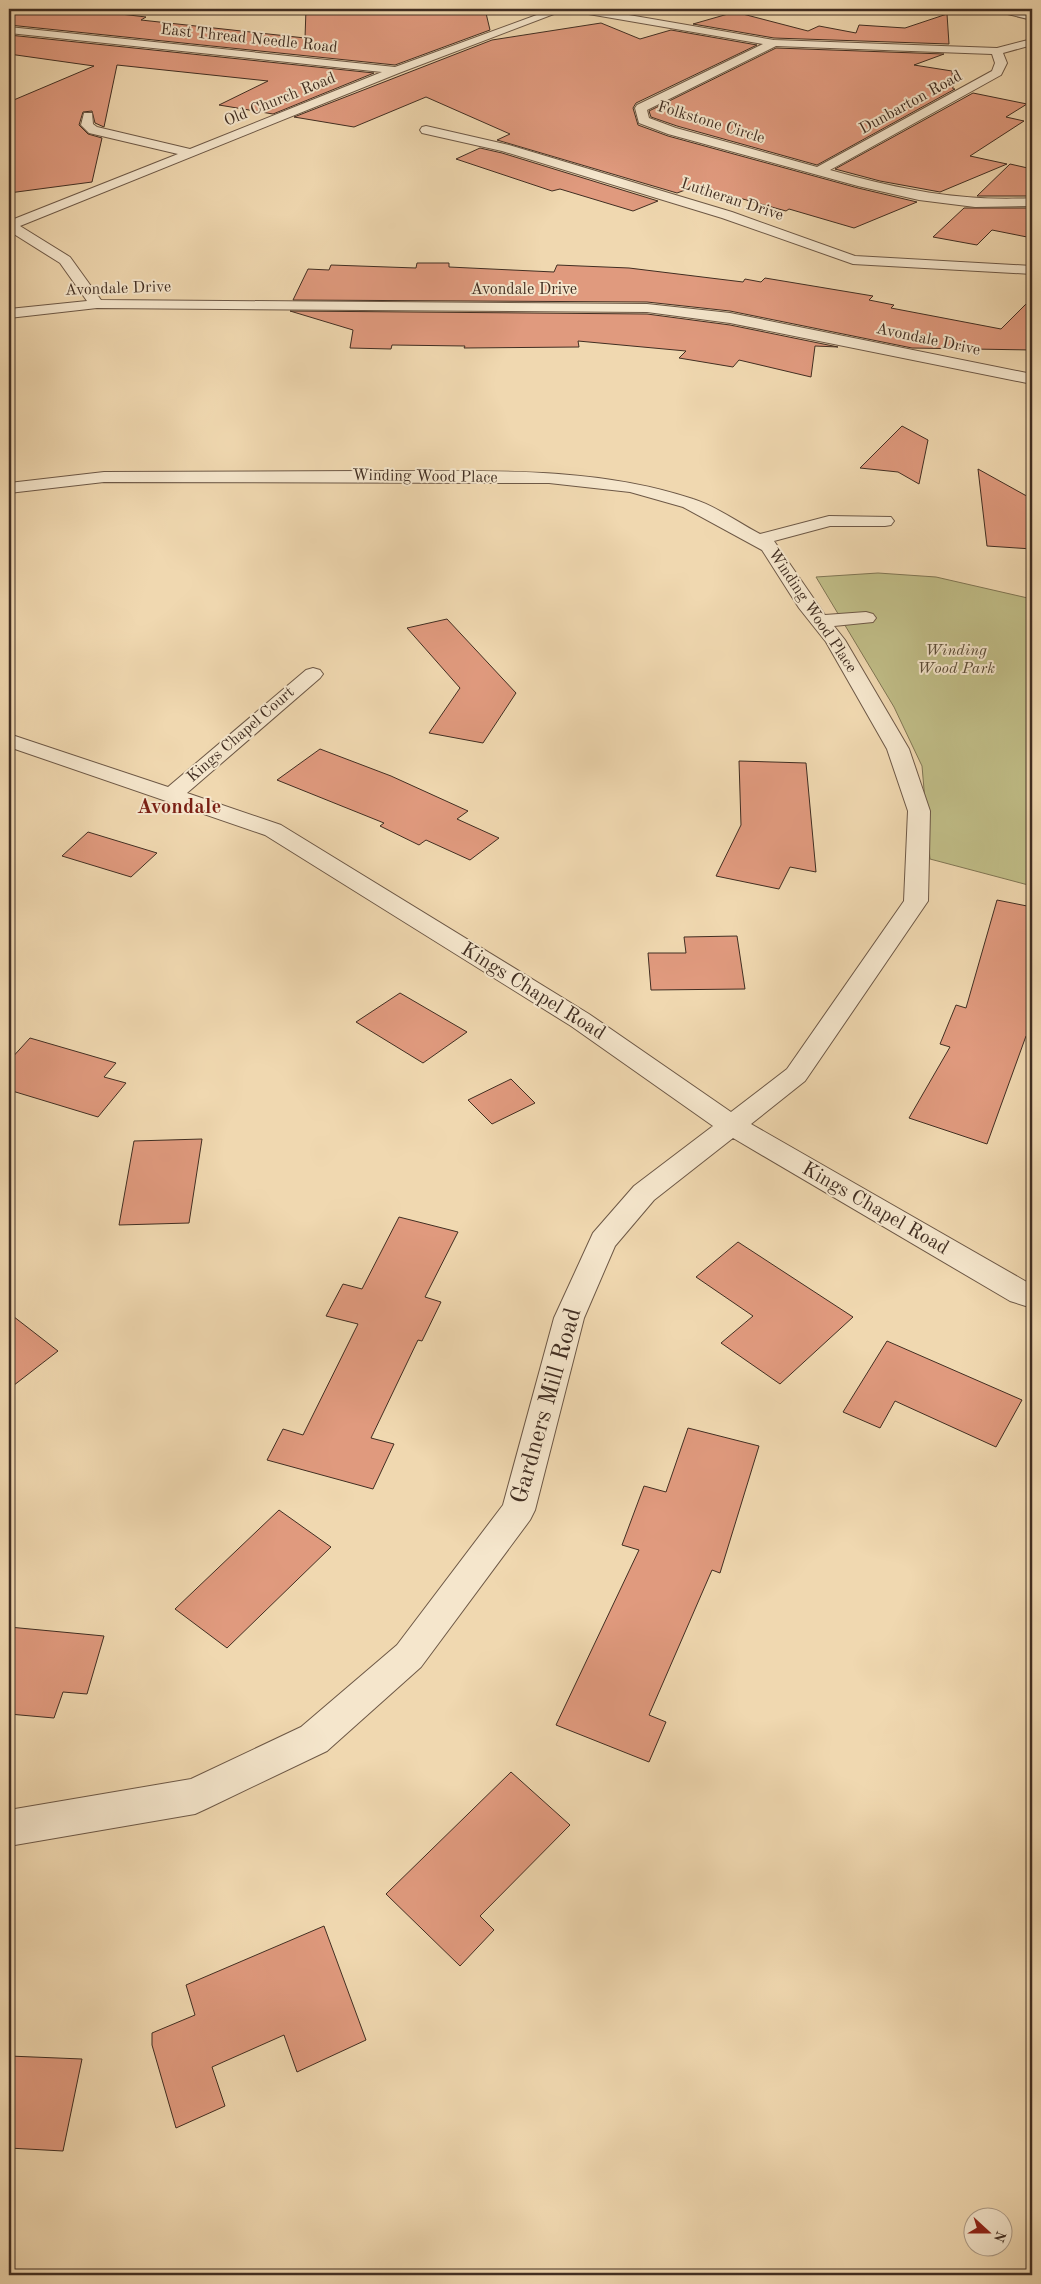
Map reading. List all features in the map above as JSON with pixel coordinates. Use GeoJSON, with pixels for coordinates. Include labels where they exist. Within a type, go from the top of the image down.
{"type":"FeatureCollection","features":[{"type":"Feature","properties":{"kind":"street","name":"Old Church Road"},"geometry":{"type":"LineString","coordinates":[[10,225],[396,71],[562,9]]}},
{"type":"Feature","properties":{"kind":"street"},"geometry":{"type":"LineString","coordinates":[[577,9],[774,43]]}},
{"type":"Feature","properties":{"kind":"street"},"geometry":{"type":"LineString","coordinates":[[999,9],[1017,10],[1032,17]]}},
{"type":"Feature","properties":{"kind":"street","name":"East Thread Needle Road"},"geometry":{"type":"LineString","coordinates":[[9,30],[396,71]]}},
{"type":"Feature","properties":{"kind":"street","name":"Folkstone Circle"},"geometry":{"type":"LineString","coordinates":[[1032,42],[997,51],[774,43],[642,108],[643,120],[672,132],[905,195],[1011,204],[1032,202]]}},
{"type":"Feature","properties":{"kind":"street","name":"Dunbarton Road"},"geometry":{"type":"LineString","coordinates":[[819,171],[997,73],[1001,63],[997,51]]}},
{"type":"Feature","properties":{"kind":"street"},"geometry":{"type":"LineString","coordinates":[[88,116],[87,125],[93,130],[191,153]]}},
{"type":"Feature","properties":{"kind":"street","name":"Lutheran Drive"},"geometry":{"type":"LineString","coordinates":[[426,130],[505,148],[727,215],[852,260],[1032,270]]}},
{"type":"Feature","properties":{"kind":"street"},"geometry":{"type":"LineString","coordinates":[[10,225],[65,260],[97,304]]}},
{"type":"Feature","properties":{"kind":"street","name":"Avondale Drive"},"geometry":{"type":"LineString","coordinates":[[9,314],[97,304],[647,308],[730,318],[1032,379]]}},
{"type":"Feature","properties":{"kind":"street","name":"Winding Wood Place"},"geometry":{"type":"LineString","coordinates":[[9,488],[104,477],[363,476],[549,478],[631,487],[689,503],[769,546],[806,604],[835,640],[898,749],[918,812],[916,901],[796,1074],[731,1126]]}},
{"type":"Feature","properties":{"kind":"street"},"geometry":{"type":"LineString","coordinates":[[759,540],[829,521],[885,521]]}},
{"type":"Feature","properties":{"kind":"street"},"geometry":{"type":"LineString","coordinates":[[820,621],[866,618]]}},
{"type":"Feature","properties":{"kind":"street","name":"Kings Chapel Court"},"geometry":{"type":"LineString","coordinates":[[170,796],[313,674]]}},
{"type":"Feature","properties":{"kind":"street","name":"Kings Chapel Road"},"geometry":{"type":"LineString","coordinates":[[9,740],[273,830],[580,1020],[731,1126],[1032,1297]]}},
{"type":"Feature","properties":{"kind":"street","name":"Gardners Mill Road"},"geometry":{"type":"LineString","coordinates":[[9,1828],[195,1796],[314,1739],[409,1656],[518,1510],[569,1318],[603,1241],[644,1193],[731,1126]]}},
{"type":"Feature","properties":{"kind":"green space","name":"Winding Wood Park"},"geometry":{"type":"Polygon","coordinates":[[[878,573],[936,577],[1032,599],[1032,886],[930,859],[922,766],[894,707],[816,577],[878,573]]]}},
{"type":"Feature","properties":{"kind":"building"},"geometry":{"type":"Polygon","coordinates":[[[9,9],[78,9],[146,17],[141,20],[305,38],[306,9],[485,9],[490,30],[395,65],[9,25],[9,9]]]}},
{"type":"Feature","properties":{"kind":"building"},"geometry":{"type":"Polygon","coordinates":[[[735,12],[808,31],[819,26],[856,33],[859,25],[905,28],[947,14],[949,44],[774,38],[693,24],[735,12]]]}},
{"type":"Feature","properties":{"kind":"building"},"geometry":{"type":"Polygon","coordinates":[[[601,23],[640,39],[671,30],[757,45],[636,103],[633,108],[638,125],[668,136],[858,188],[917,202],[854,228],[789,209],[786,211],[696,186],[677,193],[497,140],[510,134],[426,97],[354,127],[294,117],[492,40],[601,23]]]}},
{"type":"Feature","properties":{"kind":"building"},"geometry":{"type":"Polygon","coordinates":[[[9,35],[374,73],[273,114],[219,105],[268,81],[117,65],[104,127],[95,123],[92,111],[83,112],[79,125],[88,134],[102,138],[92,182],[9,193],[9,102],[94,66],[9,54],[9,35]]]}},
{"type":"Feature","properties":{"kind":"building"},"geometry":{"type":"Polygon","coordinates":[[[776,48],[944,54],[914,65],[952,71],[953,89],[955,89],[817,165],[651,117],[649,111],[776,48]]]}},
{"type":"Feature","properties":{"kind":"building"},"geometry":{"type":"Polygon","coordinates":[[[973,93],[1027,104],[1006,117],[1024,121],[970,156],[1007,164],[940,192],[880,181],[835,169],[973,93]]]}},
{"type":"Feature","properties":{"kind":"building"},"geometry":{"type":"Polygon","coordinates":[[[480,148],[658,201],[633,211],[560,189],[552,191],[456,159],[480,148]]]}},
{"type":"Feature","properties":{"kind":"building"},"geometry":{"type":"Polygon","coordinates":[[[1010,164],[1032,169],[1032,196],[977,196],[1010,164]]]}},
{"type":"Feature","properties":{"kind":"building"},"geometry":{"type":"Polygon","coordinates":[[[964,208],[1032,208],[1032,238],[992,230],[977,245],[933,237],[964,208]]]}},
{"type":"Feature","properties":{"kind":"building"},"geometry":{"type":"Polygon","coordinates":[[[417,263],[449,263],[449,267],[554,272],[557,265],[629,268],[743,282],[745,279],[761,282],[765,278],[873,296],[869,300],[894,305],[891,308],[1001,329],[1032,298],[1032,350],[912,348],[730,311],[647,302],[293,300],[308,269],[329,270],[331,265],[416,268],[417,263]]]}},
{"type":"Feature","properties":{"kind":"building"},"geometry":{"type":"Polygon","coordinates":[[[290,311],[647,314],[730,325],[838,347],[815,346],[811,377],[739,360],[733,367],[679,358],[686,351],[578,341],[579,347],[464,348],[465,346],[392,345],[391,349],[350,348],[353,330],[290,311]]]}},
{"type":"Feature","properties":{"kind":"building"},"geometry":{"type":"Polygon","coordinates":[[[902,426],[928,440],[919,484],[898,472],[860,468],[902,426]]]}},
{"type":"Feature","properties":{"kind":"building"},"geometry":{"type":"Polygon","coordinates":[[[978,469],[1032,499],[1032,549],[987,546],[978,469]]]}},
{"type":"Feature","properties":{"kind":"building"},"geometry":{"type":"Polygon","coordinates":[[[447,619],[516,693],[483,743],[429,733],[460,688],[407,628],[447,619]]]}},
{"type":"Feature","properties":{"kind":"building"},"geometry":{"type":"Polygon","coordinates":[[[320,749],[391,776],[468,811],[457,819],[499,838],[470,860],[426,840],[419,845],[380,826],[384,823],[277,780],[320,749]]]}},
{"type":"Feature","properties":{"kind":"building"},"geometry":{"type":"Polygon","coordinates":[[[739,761],[806,763],[816,872],[790,867],[779,889],[716,876],[741,825],[739,761]]]}},
{"type":"Feature","properties":{"kind":"building"},"geometry":{"type":"Polygon","coordinates":[[[88,832],[157,853],[131,877],[62,856],[88,832]]]}},
{"type":"Feature","properties":{"kind":"building"},"geometry":{"type":"Polygon","coordinates":[[[997,900],[1032,907],[1032,1037],[1026,1036],[987,1144],[909,1118],[950,1047],[940,1044],[956,1005],[966,1008],[997,900]]]}},
{"type":"Feature","properties":{"kind":"building"},"geometry":{"type":"Polygon","coordinates":[[[737,936],[745,989],[651,990],[648,953],[686,953],[684,937],[737,936]]]}},
{"type":"Feature","properties":{"kind":"building"},"geometry":{"type":"Polygon","coordinates":[[[400,993],[467,1032],[423,1063],[356,1022],[400,993]]]}},
{"type":"Feature","properties":{"kind":"building"},"geometry":{"type":"Polygon","coordinates":[[[30,1038],[116,1063],[104,1077],[126,1083],[98,1117],[9,1090],[9,1061],[30,1038]]]}},
{"type":"Feature","properties":{"kind":"building"},"geometry":{"type":"Polygon","coordinates":[[[511,1079],[535,1103],[492,1124],[468,1100],[511,1079]]]}},
{"type":"Feature","properties":{"kind":"building"},"geometry":{"type":"Polygon","coordinates":[[[202,1139],[189,1223],[119,1225],[134,1141],[202,1139]]]}},
{"type":"Feature","properties":{"kind":"building"},"geometry":{"type":"Polygon","coordinates":[[[399,1217],[458,1232],[425,1297],[441,1302],[422,1341],[418,1340],[371,1438],[394,1444],[373,1489],[267,1460],[283,1429],[303,1435],[358,1324],[326,1316],[343,1284],[362,1289],[399,1217]]]}},
{"type":"Feature","properties":{"kind":"building"},"geometry":{"type":"Polygon","coordinates":[[[738,1242],[853,1317],[780,1384],[721,1343],[753,1316],[696,1277],[738,1242]]]}},
{"type":"Feature","properties":{"kind":"building"},"geometry":{"type":"Polygon","coordinates":[[[9,1313],[58,1351],[9,1389],[9,1313]]]}},
{"type":"Feature","properties":{"kind":"building"},"geometry":{"type":"Polygon","coordinates":[[[887,1341],[1022,1400],[996,1447],[895,1401],[880,1428],[843,1412],[887,1341]]]}},
{"type":"Feature","properties":{"kind":"building"},"geometry":{"type":"Polygon","coordinates":[[[688,1428],[759,1446],[720,1573],[712,1570],[649,1715],[666,1722],[649,1762],[556,1725],[639,1550],[622,1545],[644,1486],[666,1492],[688,1428]]]}},
{"type":"Feature","properties":{"kind":"building"},"geometry":{"type":"Polygon","coordinates":[[[279,1510],[331,1547],[227,1648],[175,1609],[279,1510]]]}},
{"type":"Feature","properties":{"kind":"building"},"geometry":{"type":"Polygon","coordinates":[[[9,1627],[104,1636],[87,1694],[63,1692],[54,1718],[9,1714],[9,1627]]]}},
{"type":"Feature","properties":{"kind":"building"},"geometry":{"type":"Polygon","coordinates":[[[511,1772],[570,1825],[480,1916],[494,1930],[460,1966],[386,1894],[511,1772]]]}},
{"type":"Feature","properties":{"kind":"building"},"geometry":{"type":"Polygon","coordinates":[[[324,1926],[366,2040],[297,2072],[284,2035],[212,2067],[225,2106],[176,2128],[152,2045],[152,2033],[195,2015],[186,1985],[324,1926]]]}},
{"type":"Feature","properties":{"kind":"building"},"geometry":{"type":"Polygon","coordinates":[[[9,2056],[82,2059],[63,2151],[9,2148],[9,2056]]]}},
{"type":"Feature","properties":{"kind":"district","name":"Avondale"},"geometry":{"type":"Point","coordinates":[179,807]}}]}
